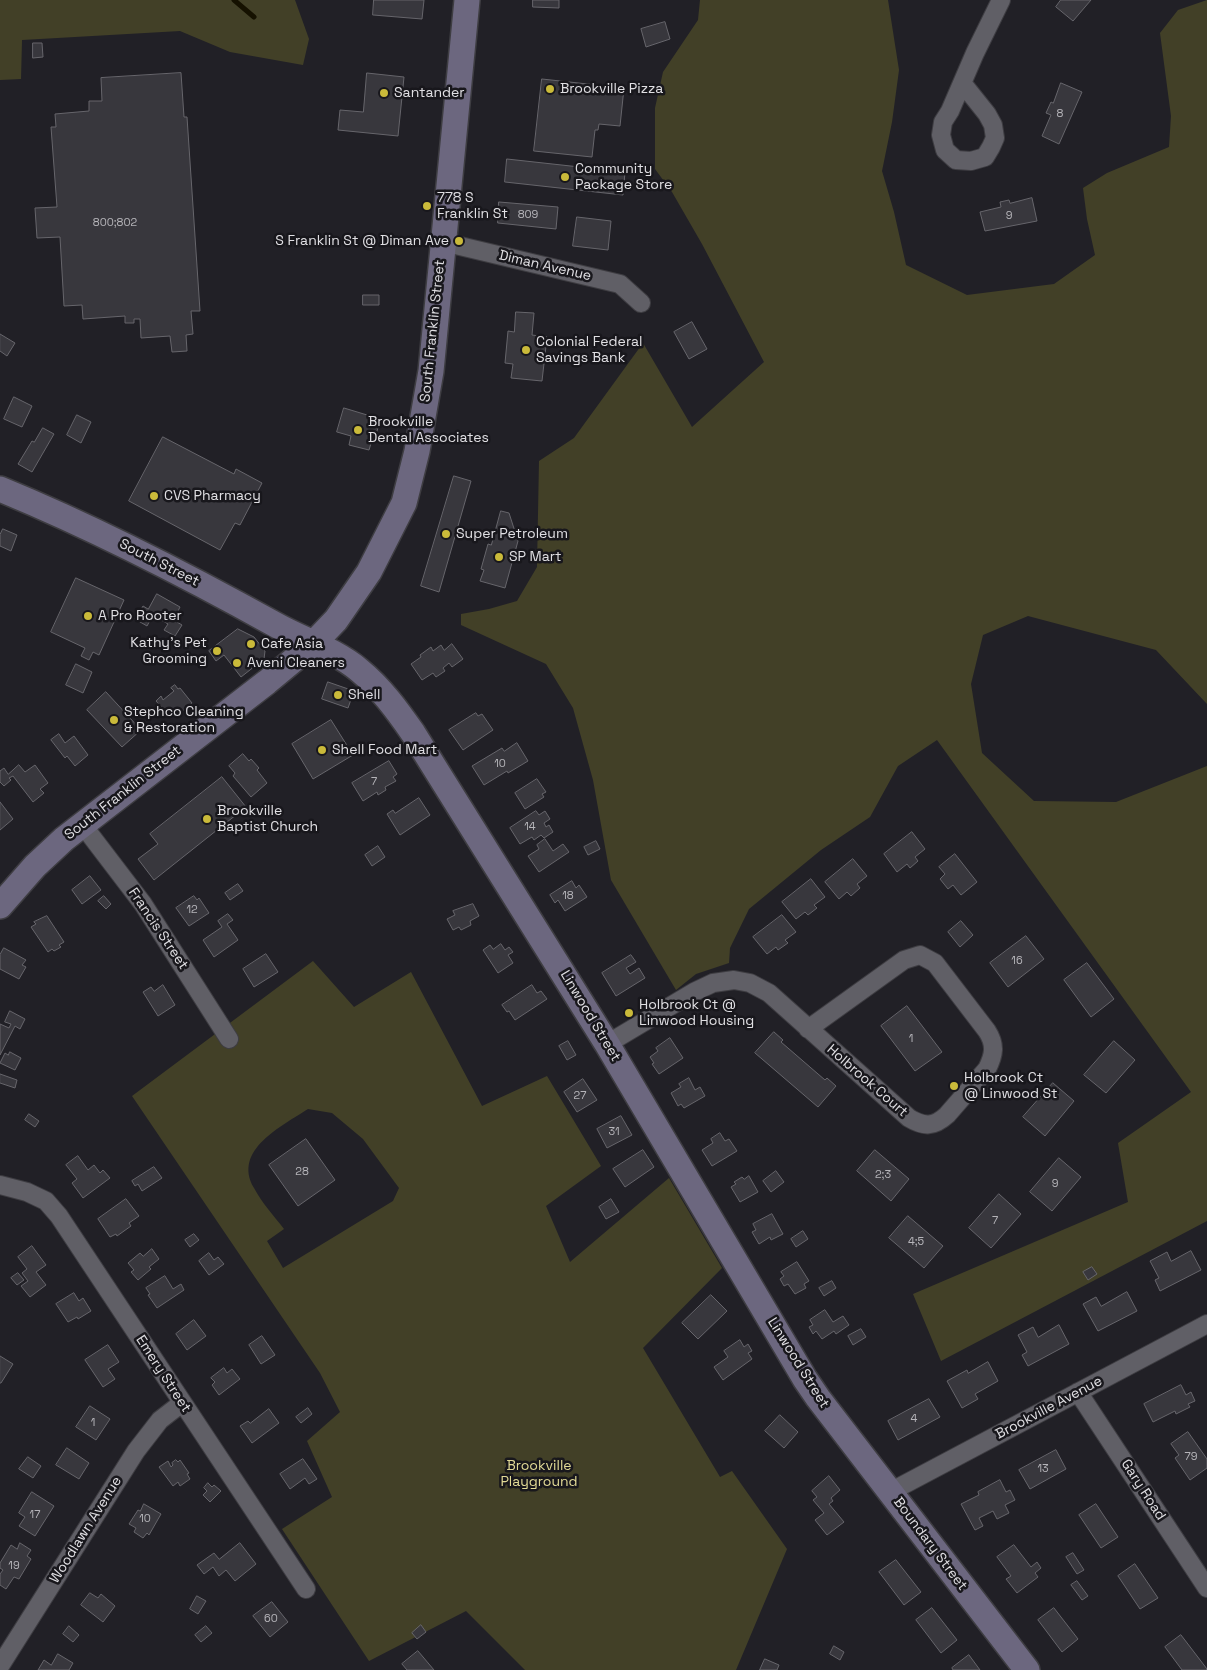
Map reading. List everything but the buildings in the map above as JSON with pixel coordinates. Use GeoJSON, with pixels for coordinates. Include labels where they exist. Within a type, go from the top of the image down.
{"type":"FeatureCollection","features":[{"type":"Feature","properties":{"kind":"main road","name":"South Franklin Street"},"geometry":{"type":"LineString","coordinates":[[3,895],[82,824],[314,644],[336,620],[369,572],[404,503],[417,451],[431,371],[467,0]]}},
{"type":"Feature","properties":{"kind":"main road","name":"South Street"},"geometry":{"type":"LineString","coordinates":[[0,489],[58,513],[118,542],[314,644]]}},
{"type":"Feature","properties":{"kind":"main road","name":"Linwood Street"},"geometry":{"type":"LineString","coordinates":[[314,644],[340,656],[358,669],[393,705],[418,741],[607,1044],[805,1379],[833,1418]]}},
{"type":"Feature","properties":{"kind":"main road","name":"Boundary Street"},"geometry":{"type":"LineString","coordinates":[[833,1418],[1027,1670]]}},
{"type":"Feature","properties":{"kind":"street"},"geometry":{"type":"LineString","coordinates":[[963,84],[974,53],[1001,0]]}},
{"type":"Feature","properties":{"kind":"street","name":"Diman Avenue"},"geometry":{"type":"LineString","coordinates":[[443,242],[620,284],[641,303]]}},
{"type":"Feature","properties":{"kind":"street","name":"Francis Street"},"geometry":{"type":"LineString","coordinates":[[82,824],[143,904],[229,1039]]}},
{"type":"Feature","properties":{"kind":"street","name":"Holbrook Court"},"geometry":{"type":"LineString","coordinates":[[607,1044],[712,983],[734,980],[750,983],[768,993],[808,1029],[909,1118],[925,1125],[933,1125],[940,1122],[947,1115],[987,1069],[994,1049],[994,1043],[987,1031],[935,963],[920,955],[904,960],[808,1029]]}},
{"type":"Feature","properties":{"kind":"street","name":"Emery Street"},"geometry":{"type":"LineString","coordinates":[[0,1185],[27,1192],[46,1201],[59,1216],[306,1589]]}},
{"type":"Feature","properties":{"kind":"street","name":"Brookville Avenue"},"geometry":{"type":"LineString","coordinates":[[890,1492],[1207,1324]]}},
{"type":"Feature","properties":{"kind":"street","name":"Gary Road"},"geometry":{"type":"LineString","coordinates":[[1078,1392],[1207,1588]]}},
{"type":"Feature","properties":{"kind":"street","name":"Woodlawn Avenue"},"geometry":{"type":"LineString","coordinates":[[0,1666],[140,1445],[160,1420],[182,1403]]}},
{"type":"Feature","properties":{"kind":"green space"},"geometry":{"type":"Polygon","coordinates":[[[0,0],[295,0],[309,39],[303,65],[230,52],[180,31],[22,40],[21,79],[0,80],[0,0]]]}},
{"type":"Feature","properties":{"kind":"green space"},"geometry":{"type":"Polygon","coordinates":[[[700,0],[888,0],[899,70],[892,122],[882,171],[906,265],[967,295],[1054,284],[1095,255],[1087,219],[1083,188],[1107,173],[1169,147],[1171,116],[1160,33],[1178,10],[1207,0],[1207,704],[1156,650],[1028,616],[983,635],[971,684],[982,753],[1034,801],[1116,802],[1207,766],[1207,1221],[941,1361],[913,1294],[1128,1202],[1118,1143],[1191,1092],[937,740],[898,766],[870,817],[821,850],[749,909],[730,948],[729,963],[696,974],[676,990],[611,880],[593,780],[573,708],[546,664],[461,625],[461,614],[517,601],[537,567],[539,461],[574,438],[643,343],[692,427],[764,362],[702,244],[672,192],[655,169],[655,108],[663,72],[698,20],[700,0]]]}},
{"type":"Feature","properties":{"kind":"green space","name":"Brookville Playground"},"geometry":{"type":"Polygon","coordinates":[[[313,961],[354,1007],[411,972],[482,1106],[547,1076],[601,1166],[546,1206],[570,1262],[669,1178],[722,1268],[643,1348],[720,1477],[732,1471],[787,1549],[736,1670],[525,1670],[466,1611],[369,1661],[282,1529],[332,1497],[307,1441],[340,1412],[320,1373],[132,1096],[313,961]],[[308,1109],[274,1131],[263,1141],[249,1162],[249,1174],[254,1188],[284,1229],[267,1241],[283,1268],[393,1201],[399,1188],[363,1139],[332,1113],[308,1109]]]}},
{"type":"Feature","properties":{"kind":"waterway"},"geometry":{"type":"LineString","coordinates":[[234,0],[254,17]]}},
{"type":"Feature","properties":{"kind":"place","name":"Brookville Pizza"},"geometry":{"type":"Point","coordinates":[550,89]}},
{"type":"Feature","properties":{"kind":"place","name":"Santander"},"geometry":{"type":"Point","coordinates":[384,93]}},
{"type":"Feature","properties":{"kind":"place","name":"Community Package Store"},"geometry":{"type":"Point","coordinates":[565,177]}},
{"type":"Feature","properties":{"kind":"place","name":"778 S Franklin St"},"geometry":{"type":"Point","coordinates":[427,206]}},
{"type":"Feature","properties":{"kind":"place","name":"S Franklin St @ Diman Ave"},"geometry":{"type":"Point","coordinates":[459,241]}},
{"type":"Feature","properties":{"kind":"place","name":"Colonial Federal Savings Bank"},"geometry":{"type":"Point","coordinates":[526,350]}},
{"type":"Feature","properties":{"kind":"place","name":"Brookville Dental Associates"},"geometry":{"type":"Point","coordinates":[358,430]}},
{"type":"Feature","properties":{"kind":"place","name":"CVS Pharmacy"},"geometry":{"type":"Point","coordinates":[154,496]}},
{"type":"Feature","properties":{"kind":"place","name":"Super Petroleum"},"geometry":{"type":"Point","coordinates":[446,534]}},
{"type":"Feature","properties":{"kind":"place","name":"SP Mart"},"geometry":{"type":"Point","coordinates":[499,557]}},
{"type":"Feature","properties":{"kind":"place","name":"A Pro Rooter"},"geometry":{"type":"Point","coordinates":[88,616]}},
{"type":"Feature","properties":{"kind":"place","name":"Cafe Asia"},"geometry":{"type":"Point","coordinates":[251,644]}},
{"type":"Feature","properties":{"kind":"place","name":"Kathy's Pet Grooming"},"geometry":{"type":"Point","coordinates":[217,651]}},
{"type":"Feature","properties":{"kind":"place","name":"Aveni Cleaners"},"geometry":{"type":"Point","coordinates":[237,663]}},
{"type":"Feature","properties":{"kind":"place","name":"Shell"},"geometry":{"type":"Point","coordinates":[338,695]}},
{"type":"Feature","properties":{"kind":"place","name":"Stephco Cleaning & Restoration"},"geometry":{"type":"Point","coordinates":[114,720]}},
{"type":"Feature","properties":{"kind":"place","name":"Shell Food Mart"},"geometry":{"type":"Point","coordinates":[322,750]}},
{"type":"Feature","properties":{"kind":"place","name":"Brookville Baptist Church"},"geometry":{"type":"Point","coordinates":[207,819]}},
{"type":"Feature","properties":{"kind":"place","name":"Holbrook Ct @ Linwood Housing"},"geometry":{"type":"Point","coordinates":[629,1013]}},
{"type":"Feature","properties":{"kind":"place","name":"Holbrook Ct @ Linwood St"},"geometry":{"type":"Point","coordinates":[954,1086]}}]}
